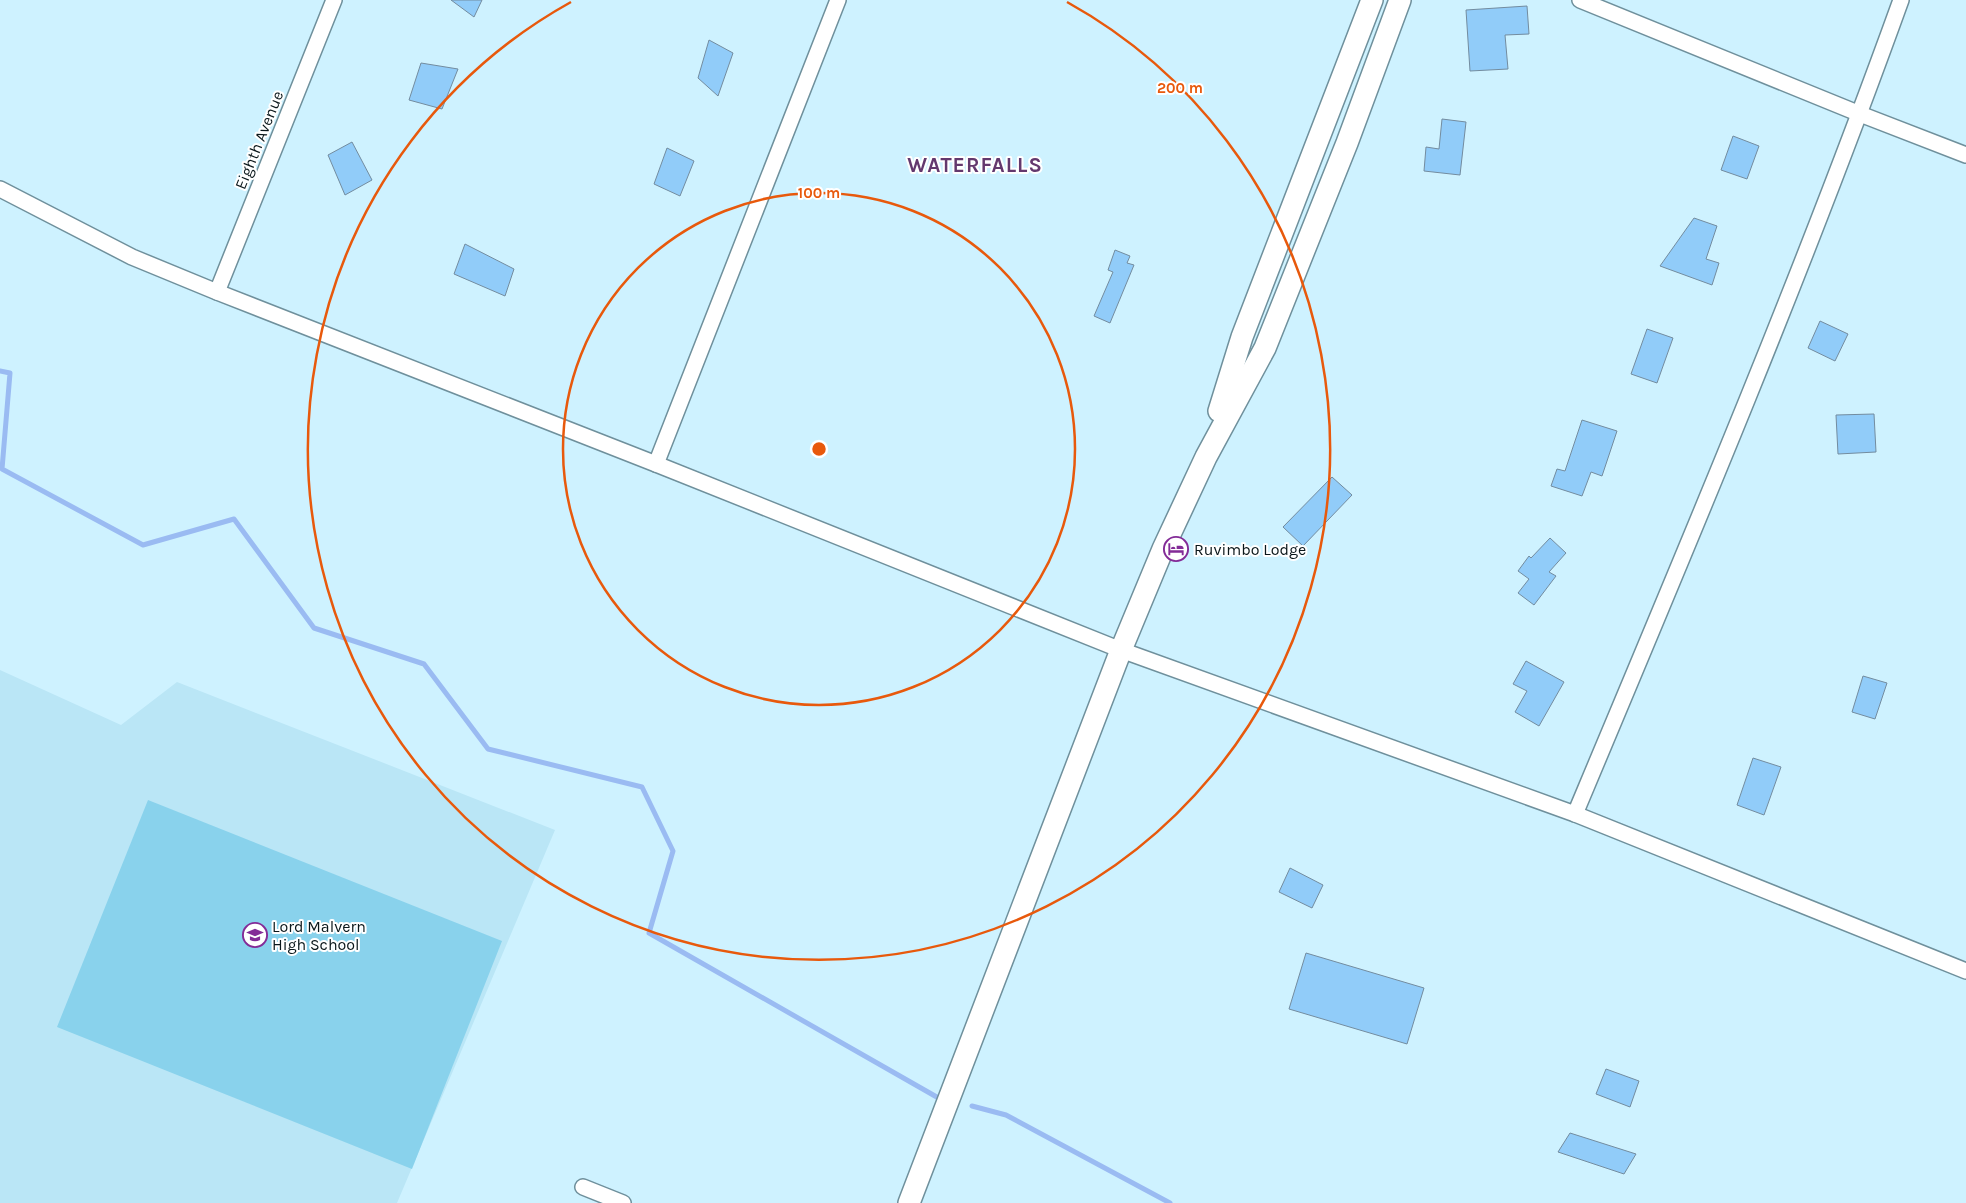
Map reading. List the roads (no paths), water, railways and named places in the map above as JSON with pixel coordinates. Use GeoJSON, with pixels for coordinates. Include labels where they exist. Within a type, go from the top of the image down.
{"type":"FeatureCollection","features":[{"type":"Feature","properties":{"kind":"street","name":"Eighth Avenue"},"geometry":{"type":"LineString","coordinates":[[217,292],[334,0]]}},
{"type":"Feature","properties":{"kind":"street"},"geometry":{"type":"LineString","coordinates":[[656,464],[838,0]]}},
{"type":"Feature","properties":{"kind":"street"},"geometry":{"type":"LineString","coordinates":[[1206,457],[1242,337],[1372,0]]}},
{"type":"Feature","properties":{"kind":"street"},"geometry":{"type":"LineString","coordinates":[[909,1203],[1122,650],[1163,549],[1206,457],[1264,348],[1347,144],[1400,0]]}},
{"type":"Feature","properties":{"kind":"street"},"geometry":{"type":"LineString","coordinates":[[1580,0],[1966,155]]}},
{"type":"Feature","properties":{"kind":"street"},"geometry":{"type":"LineString","coordinates":[[1575,814],[1716,476],[1860,114],[1901,0]]}},
{"type":"Feature","properties":{"kind":"street"},"geometry":{"type":"LineString","coordinates":[[0,189],[132,257],[217,292],[656,464],[1122,650],[1575,814],[1966,971]]}},
{"type":"Feature","properties":{"kind":"street"},"geometry":{"type":"LineString","coordinates":[[583,1187],[623,1203]]}},
{"type":"Feature","properties":{"kind":"waterway"},"geometry":{"type":"LineString","coordinates":[[0,371],[10,373],[2,469],[143,545],[234,519],[314,628],[424,664],[488,749],[642,787],[673,851],[649,933],[942,1100]]}},
{"type":"Feature","properties":{"kind":"waterway"},"geometry":{"type":"LineString","coordinates":[[972,1106],[1006,1115],[1170,1203]]}},
{"type":"Feature","properties":{"kind":"place","name":"Ruvimbo Lodge"},"geometry":{"type":"Point","coordinates":[1176,549]}},
{"type":"Feature","properties":{"kind":"place","name":"Lord Malvern High School"},"geometry":{"type":"Point","coordinates":[255,935]}},
{"type":"Feature","properties":{"kind":"district","name":"WATERFALLS"},"geometry":{"type":"Point","coordinates":[975,165]}}]}
